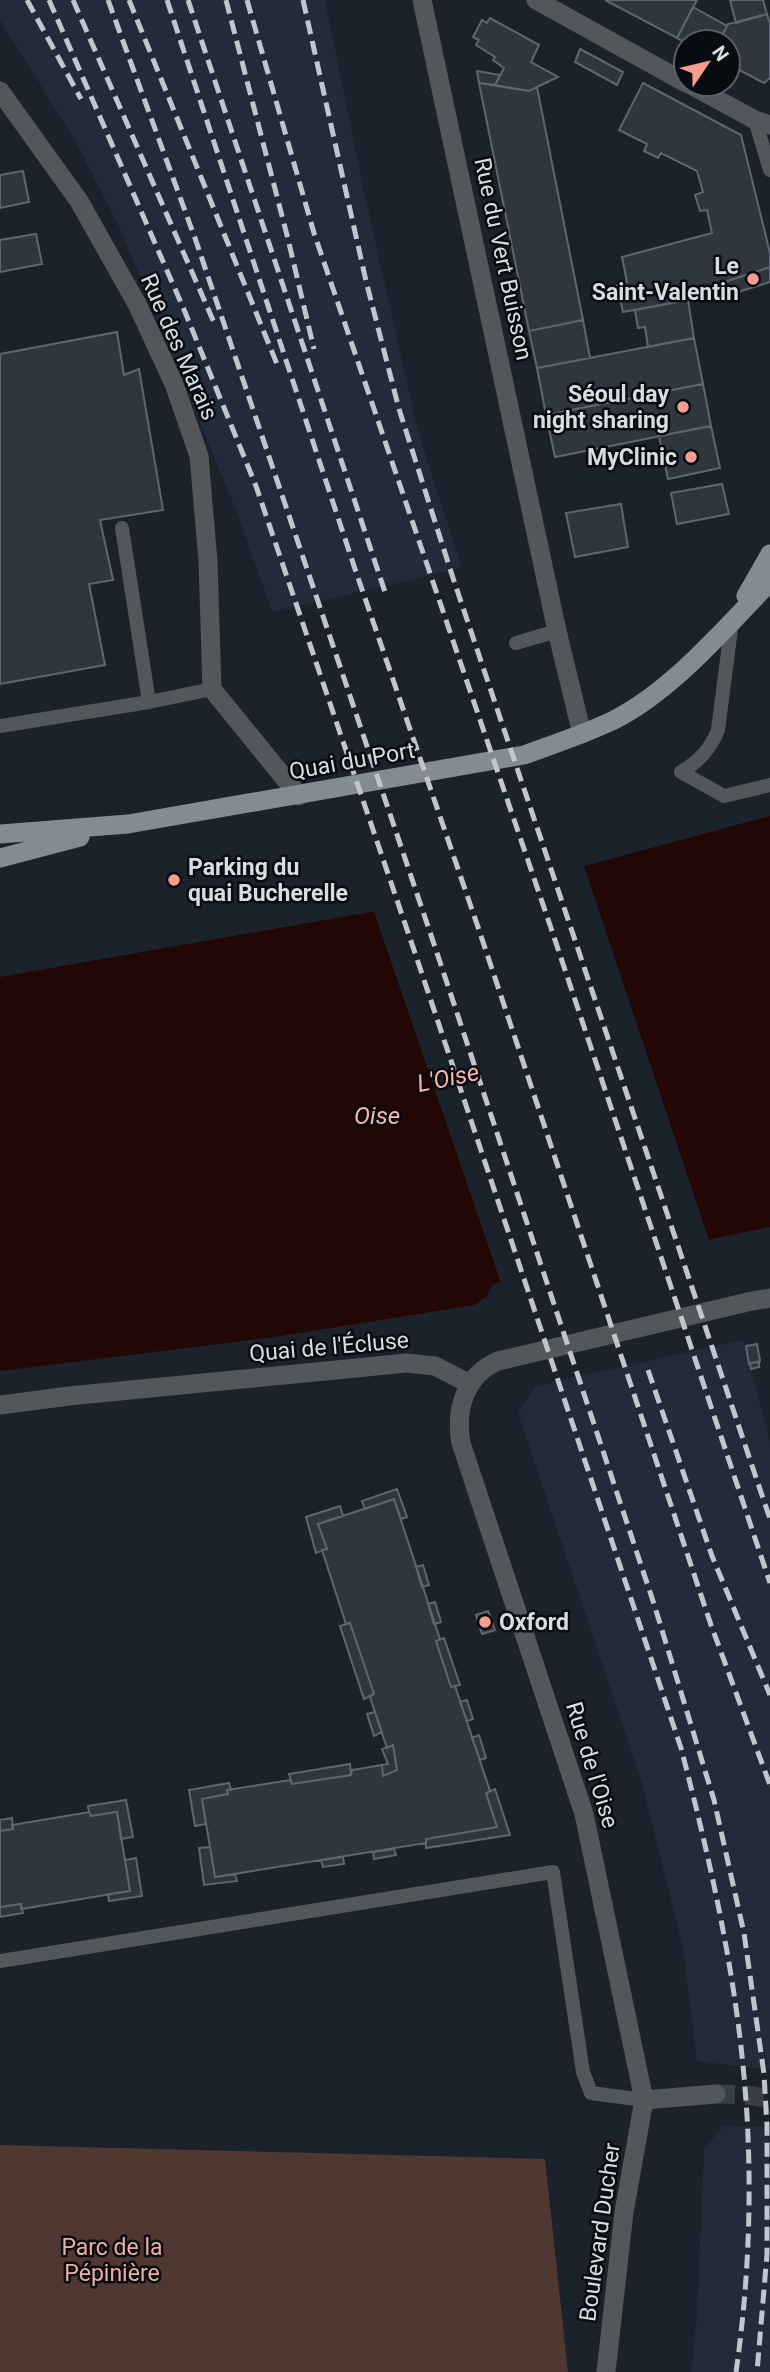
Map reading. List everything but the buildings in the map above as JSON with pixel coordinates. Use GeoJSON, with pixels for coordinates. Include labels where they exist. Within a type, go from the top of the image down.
{"type":"FeatureCollection","features":[{"type":"Feature","properties":{"kind":"main road"},"geometry":{"type":"LineString","coordinates":[[732,621],[770,554]]}},
{"type":"Feature","properties":{"kind":"main road"},"geometry":{"type":"LineString","coordinates":[[732,621],[770,582]]}},
{"type":"Feature","properties":{"kind":"main road","name":"Quai du Port"},"geometry":{"type":"LineString","coordinates":[[0,834],[128,824],[524,755],[582,734],[642,703],[674,678],[732,621]]}},
{"type":"Feature","properties":{"kind":"main road","name":"Quai du Port"},"geometry":{"type":"LineString","coordinates":[[0,858],[128,824]]}},
{"type":"Feature","properties":{"kind":"street","name":"Rue du Vert Buisson"},"geometry":{"type":"LineString","coordinates":[[422,0],[557,631],[582,734]]}},
{"type":"Feature","properties":{"kind":"street"},"geometry":{"type":"LineString","coordinates":[[536,0],[672,75]]}},
{"type":"Feature","properties":{"kind":"street","name":"Rue des Marais"},"geometry":{"type":"LineString","coordinates":[[0,91],[79,201],[137,304],[174,384],[199,456],[208,561],[212,689]]}},
{"type":"Feature","properties":{"kind":"street"},"geometry":{"type":"LineString","coordinates":[[715,98],[762,123]]}},
{"type":"Feature","properties":{"kind":"street"},"geometry":{"type":"LineString","coordinates":[[212,689],[299,796]]}},
{"type":"Feature","properties":{"kind":"street"},"geometry":{"type":"LineString","coordinates":[[470,1384],[484,1369],[498,1361],[770,1298]]}},
{"type":"Feature","properties":{"kind":"street","name":"Quai de l'Écluse"},"geometry":{"type":"LineString","coordinates":[[0,1405],[407,1363],[435,1366],[470,1384]]}},
{"type":"Feature","properties":{"kind":"street","name":"Rue de l'Oise"},"geometry":{"type":"LineString","coordinates":[[470,1384],[459,1416],[461,1443],[584,1814],[644,2100]]}},
{"type":"Feature","properties":{"kind":"street"},"geometry":{"type":"LineString","coordinates":[[644,2100],[716,2094]]}},
{"type":"Feature","properties":{"kind":"street","name":"Boulevard Ducher"},"geometry":{"type":"LineString","coordinates":[[606,2372],[624,2212],[644,2100]]}},
{"type":"Feature","properties":{"kind":"lane"},"geometry":{"type":"LineString","coordinates":[[762,123],[770,170]]}},
{"type":"Feature","properties":{"kind":"lane"},"geometry":{"type":"LineString","coordinates":[[122,527],[149,702]]}},
{"type":"Feature","properties":{"kind":"lane"},"geometry":{"type":"LineString","coordinates":[[732,621],[718,730],[699,761],[681,772],[724,796],[770,785]]}},
{"type":"Feature","properties":{"kind":"lane"},"geometry":{"type":"LineString","coordinates":[[516,643],[557,631]]}},
{"type":"Feature","properties":{"kind":"lane"},"geometry":{"type":"LineString","coordinates":[[0,726],[212,689]]}},
{"type":"Feature","properties":{"kind":"lane"},"geometry":{"type":"LineString","coordinates":[[0,1961],[553,1872],[583,2072],[591,2093],[644,2100]]}},
{"type":"Feature","properties":{"kind":"shaded area"},"geometry":{"type":"Polygon","coordinates":[[[0,0],[325,0],[366,200],[418,431],[462,568],[272,612],[238,515],[122,233],[76,142],[0,20],[0,0]]]}},
{"type":"Feature","properties":{"kind":"shaded area"},"geometry":{"type":"Polygon","coordinates":[[[743,1340],[770,1441],[770,2070],[697,2061],[682,1944],[641,1780],[518,1413],[536,1386],[743,1340]]]}},
{"type":"Feature","properties":{"kind":"shaded area"},"geometry":{"type":"Polygon","coordinates":[[[723,2126],[770,2127],[770,2372],[691,2372],[697,2315],[704,2149],[723,2126]]]}},
{"type":"Feature","properties":{"kind":"green space","name":"Parc de la Pépinière"},"geometry":{"type":"Polygon","coordinates":[[[0,2145],[545,2159],[568,2372],[0,2372],[0,2145]]]}},
{"type":"Feature","properties":{"kind":"water","name":"Oise"},"geometry":{"type":"Polygon","coordinates":[[[770,816],[770,1227],[493,1284],[486,1297],[474,1305],[274,1337],[0,1371],[0,977],[496,890],[770,816]]]}},
{"type":"Feature","properties":{"kind":"pier"},"geometry":{"type":"Polygon","coordinates":[[[583,863],[710,1243],[502,1286],[373,909],[495,887],[583,863]]]}},
{"type":"Feature","properties":{"kind":"tunnel"},"geometry":{"type":"LineString","coordinates":[[716,2094],[770,2099]]}},
{"type":"Feature","properties":{"kind":"railway"},"geometry":{"type":"LineString","coordinates":[[27,0],[81,99]]}},
{"type":"Feature","properties":{"kind":"railway"},"geometry":{"type":"LineString","coordinates":[[49,0],[185,312],[256,486],[681,1748],[719,1911],[734,1993],[744,2076],[749,2150],[749,2224],[736,2372]]}},
{"type":"Feature","properties":{"kind":"railway"},"geometry":{"type":"LineString","coordinates":[[73,0],[216,327]]}},
{"type":"Feature","properties":{"kind":"railway"},"geometry":{"type":"LineString","coordinates":[[108,0],[196,241],[435,947],[654,1604],[714,1800],[744,1933],[764,2074],[767,2126],[767,2254],[757,2372]]}},
{"type":"Feature","properties":{"kind":"railway"},"geometry":{"type":"LineString","coordinates":[[129,0],[279,369]]}},
{"type":"Feature","properties":{"kind":"railway"},"geometry":{"type":"LineString","coordinates":[[167,0],[355,569],[479,930],[711,1625],[770,1785]]}},
{"type":"Feature","properties":{"kind":"railway"},"geometry":{"type":"LineString","coordinates":[[188,0],[385,592]]}},
{"type":"Feature","properties":{"kind":"railway"},"geometry":{"type":"LineString","coordinates":[[226,0],[314,349]]}},
{"type":"Feature","properties":{"kind":"railway"},"geometry":{"type":"LineString","coordinates":[[247,0],[314,233],[551,928],[770,1583]]}},
{"type":"Feature","properties":{"kind":"railway"},"geometry":{"type":"LineString","coordinates":[[303,0],[366,281],[399,409],[453,578],[770,1519]]}},
{"type":"Feature","properties":{"kind":"railway"},"geometry":{"type":"LineString","coordinates":[[648,1370],[712,1556],[770,1695]]}},
{"type":"Feature","properties":{"kind":"place","name":"Le Saint-Valentin"},"geometry":{"type":"Point","coordinates":[753,279]}},
{"type":"Feature","properties":{"kind":"place","name":"Séoul day night sharing"},"geometry":{"type":"Point","coordinates":[683,407]}},
{"type":"Feature","properties":{"kind":"place","name":"MyClinic"},"geometry":{"type":"Point","coordinates":[691,457]}},
{"type":"Feature","properties":{"kind":"place","name":"Parking du quai Bucherelle"},"geometry":{"type":"Point","coordinates":[174,880]}},
{"type":"Feature","properties":{"kind":"place","name":"Oxford"},"geometry":{"type":"Point","coordinates":[485,1622]}},
{"type":"Feature","properties":{"kind":"water label","name":"L'Oise"},"geometry":{"type":"Point","coordinates":[448,1078]}}]}
